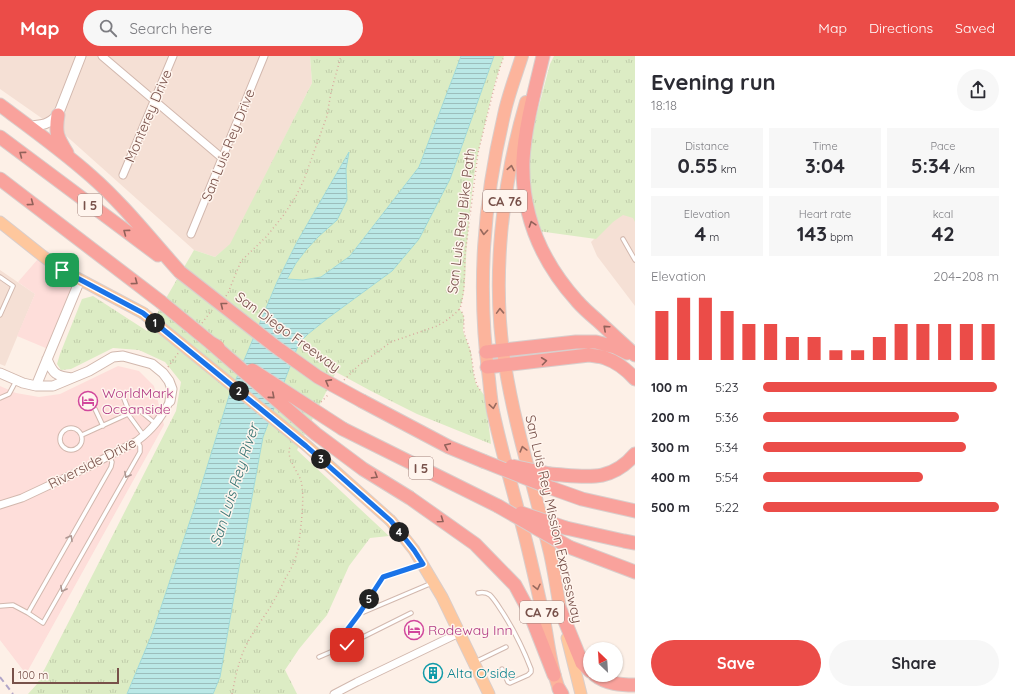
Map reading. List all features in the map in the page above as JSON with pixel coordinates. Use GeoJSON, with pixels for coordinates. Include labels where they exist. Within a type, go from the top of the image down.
{"type":"FeatureCollection","features":[{"type":"Feature","properties":{"kind":"highway","name":"CA 76"},"geometry":{"type":"LineString","coordinates":[[522,56],[504,113],[493,165],[483,243],[482,289],[487,367],[493,410],[528,549],[554,675],[560,692]]}},
{"type":"Feature","properties":{"kind":"highway"},"geometry":{"type":"LineString","coordinates":[[542,56],[529,117],[523,159],[524,188],[530,220],[542,252],[564,286],[578,303],[635,355]]}},
{"type":"Feature","properties":{"kind":"highway","name":"CA 76"},"geometry":{"type":"LineString","coordinates":[[503,350],[499,285],[504,205],[510,170],[522,118],[542,56]]}},
{"type":"Feature","properties":{"kind":"highway"},"geometry":{"type":"LineString","coordinates":[[0,105],[92,176],[180,272]]}},
{"type":"Feature","properties":{"kind":"highway"},"geometry":{"type":"LineString","coordinates":[[58,115],[56,132],[59,141],[71,159]]}},
{"type":"Feature","properties":{"kind":"highway","name":"San Diego Freeway"},"geometry":{"type":"LineString","coordinates":[[0,137],[318,377],[449,447],[551,488],[582,498],[635,511]]}},
{"type":"Feature","properties":{"kind":"highway","name":"I 5"},"geometry":{"type":"LineString","coordinates":[[0,179],[161,302],[211,343],[343,429],[498,506],[566,528],[635,543]]}},
{"type":"Feature","properties":{"kind":"highway"},"geometry":{"type":"LineString","coordinates":[[486,352],[576,342],[596,342],[615,347],[635,358]]}},
{"type":"Feature","properties":{"kind":"highway"},"geometry":{"type":"LineString","coordinates":[[211,343],[316,434],[363,469],[410,498],[475,544],[515,585],[529,611],[554,675]]}},
{"type":"Feature","properties":{"kind":"highway","name":"San Luis Rey Mission Expressway"},"geometry":{"type":"LineString","coordinates":[[503,350],[520,440],[550,554],[560,609]]}},
{"type":"Feature","properties":{"kind":"highway"},"geometry":{"type":"LineString","coordinates":[[487,367],[589,355],[605,358],[628,372],[635,379]]}},
{"type":"Feature","properties":{"kind":"highway"},"geometry":{"type":"LineString","coordinates":[[483,461],[550,474],[592,477],[606,475],[617,470],[635,454]]}},
{"type":"Feature","properties":{"kind":"highway"},"geometry":{"type":"LineString","coordinates":[[498,506],[569,547],[635,572]]}},
{"type":"Feature","properties":{"kind":"highway"},"geometry":{"type":"LineString","coordinates":[[560,609],[583,664]]}},
{"type":"Feature","properties":{"kind":"highway"},"geometry":{"type":"LineString","coordinates":[[610,682],[635,685]]}},
{"type":"Feature","properties":{"kind":"main road"},"geometry":{"type":"LineString","coordinates":[[0,222],[62,270],[143,313],[306,446],[391,521],[414,550],[442,597],[489,694]]}},
{"type":"Feature","properties":{"kind":"main road","name":"San Luis Rey Mission Expressway"},"geometry":{"type":"LineString","coordinates":[[560,609],[581,694]]}},
{"type":"Feature","properties":{"kind":"street"},"geometry":{"type":"LineString","coordinates":[[29,126],[43,125],[52,121],[58,115],[81,56]]}},
{"type":"Feature","properties":{"kind":"street"},"geometry":{"type":"LineString","coordinates":[[102,56],[222,158]]}},
{"type":"Feature","properties":{"kind":"street","name":"Monterey Drive"},"geometry":{"type":"LineString","coordinates":[[123,175],[173,56]]}},
{"type":"Feature","properties":{"kind":"street","name":"San Luis Rey Drive"},"geometry":{"type":"LineString","coordinates":[[191,234],[264,56]]}},
{"type":"Feature","properties":{"kind":"street"},"geometry":{"type":"LineString","coordinates":[[36,386],[80,280]]}},
{"type":"Feature","properties":{"kind":"street"},"geometry":{"type":"LineString","coordinates":[[0,373],[36,386],[53,386],[89,371],[114,357],[124,356],[152,364],[163,373],[169,381],[172,389],[170,401]]}},
{"type":"Feature","properties":{"kind":"street"},"geometry":{"type":"LineString","coordinates":[[47,359],[51,370],[61,377],[73,378]]}},
{"type":"Feature","properties":{"kind":"street","name":"Riverside Drive"},"geometry":{"type":"LineString","coordinates":[[0,505],[22,498],[109,456],[136,441],[144,436],[156,424],[170,401]]}},
{"type":"Feature","properties":{"kind":"street"},"geometry":{"type":"LineString","coordinates":[[334,694],[370,675],[459,633]]}},
{"type":"Feature","properties":{"kind":"lane"},"geometry":{"type":"LineString","coordinates":[[623,239],[635,260]]}},
{"type":"Feature","properties":{"kind":"lane"},"geometry":{"type":"LineString","coordinates":[[0,277],[13,286],[0,315]]}},
{"type":"Feature","properties":{"kind":"lane"},"geometry":{"type":"LineString","coordinates":[[0,398],[10,394],[16,380]]}},
{"type":"Feature","properties":{"kind":"lane"},"geometry":{"type":"LineString","coordinates":[[123,396],[130,413],[144,436]]}},
{"type":"Feature","properties":{"kind":"lane"},"geometry":{"type":"LineString","coordinates":[[95,409],[103,426]]}},
{"type":"Feature","properties":{"kind":"lane"},"geometry":{"type":"LineString","coordinates":[[82,435],[135,410],[140,410],[156,424]]}},
{"type":"Feature","properties":{"kind":"lane"},"geometry":{"type":"LineString","coordinates":[[66,428],[77,429],[82,435],[81,445],[76,449],[69,450],[63,447],[60,441],[61,434],[66,428]]}},
{"type":"Feature","properties":{"kind":"lane"},"geometry":{"type":"LineString","coordinates":[[0,606],[13,606],[28,613],[43,623],[140,452],[140,446],[136,441]]}},
{"type":"Feature","properties":{"kind":"lane"},"geometry":{"type":"LineString","coordinates":[[28,613],[111,467],[112,462],[109,456]]}},
{"type":"Feature","properties":{"kind":"lane"},"geometry":{"type":"LineString","coordinates":[[347,645],[344,634],[383,577],[423,564]]}},
{"type":"Feature","properties":{"kind":"lane"},"geometry":{"type":"LineString","coordinates":[[359,614],[433,582]]}},
{"type":"Feature","properties":{"kind":"lane"},"geometry":{"type":"LineString","coordinates":[[478,593],[485,592],[498,605],[518,638],[531,672],[528,675],[510,683],[508,682],[502,669]]}},
{"type":"Feature","properties":{"kind":"lane"},"geometry":{"type":"LineString","coordinates":[[319,657],[347,645],[411,613]]}},
{"type":"Feature","properties":{"kind":"lane"},"geometry":{"type":"LineString","coordinates":[[474,662],[506,647]]}},
{"type":"Feature","properties":{"kind":"path"},"geometry":{"type":"LineString","coordinates":[[224,298],[228,293],[241,261],[266,237],[283,216],[295,198],[303,182],[327,116],[331,92],[341,56]]}},
{"type":"Feature","properties":{"kind":"path","name":"San Luis Rey Bike Path"},"geometry":{"type":"LineString","coordinates":[[343,381],[358,366],[391,342],[437,326],[447,320],[459,309],[462,302],[464,288],[465,255],[478,153],[492,92],[504,56]]}},
{"type":"Feature","properties":{"kind":"path"},"geometry":{"type":"LineString","coordinates":[[200,325],[214,308]]}},
{"type":"Feature","properties":{"kind":"path"},"geometry":{"type":"LineString","coordinates":[[459,309],[464,317],[464,331],[471,352],[476,384],[484,395]]}},
{"type":"Feature","properties":{"kind":"path"},"geometry":{"type":"LineString","coordinates":[[163,373],[182,349]]}},
{"type":"Feature","properties":{"kind":"path"},"geometry":{"type":"LineString","coordinates":[[318,406],[333,390]]}},
{"type":"Feature","properties":{"kind":"path"},"geometry":{"type":"LineString","coordinates":[[232,694],[244,650],[256,628],[272,605],[290,571],[299,544],[302,492],[301,481],[290,457],[289,448],[293,442]]}},
{"type":"Feature","properties":{"kind":"shaded area"},"geometry":{"type":"Polygon","coordinates":[[[0,56],[310,56],[312,83],[231,244],[215,257],[194,250],[63,133],[0,89],[0,56]]]}},
{"type":"Feature","properties":{"kind":"shaded area"},"geometry":{"type":"Polygon","coordinates":[[[621,212],[635,217],[635,306],[597,256],[591,242],[621,212]]]}},
{"type":"Feature","properties":{"kind":"shaded area"},"geometry":{"type":"Polygon","coordinates":[[[38,259],[75,283],[48,349],[17,336],[35,294],[18,282],[38,259]]]}},
{"type":"Feature","properties":{"kind":"shaded area"},"geometry":{"type":"Polygon","coordinates":[[[0,270],[35,294],[5,366],[0,364],[0,270]]]}},
{"type":"Feature","properties":{"kind":"shaded area"},"geometry":{"type":"Polygon","coordinates":[[[118,366],[139,371],[154,386],[164,425],[26,674],[0,640],[0,386],[16,393],[39,397],[60,394],[118,366]]]}},
{"type":"Feature","properties":{"kind":"green space"},"geometry":{"type":"Polygon","coordinates":[[[310,56],[461,56],[419,167],[350,256],[321,277],[303,280],[287,280],[296,263],[347,200],[346,169],[348,154],[297,242],[277,282],[229,396],[194,509],[152,634],[127,694],[28,694],[37,684],[176,411],[181,382],[165,362],[139,350],[113,348],[71,369],[61,370],[57,364],[82,299],[93,296],[147,331],[194,250],[215,257],[230,244],[312,83],[310,56]]]}},
{"type":"Feature","properties":{"kind":"green space"},"geometry":{"type":"Polygon","coordinates":[[[494,56],[504,56],[493,90],[476,164],[471,198],[465,287],[462,303],[459,309],[464,317],[463,331],[471,352],[476,384],[484,395],[491,444],[417,414],[336,372],[297,450],[389,536],[370,538],[349,566],[327,615],[299,649],[285,670],[297,694],[213,694],[220,677],[263,437],[299,343],[328,318],[392,271],[450,179],[494,56]]]}},
{"type":"Feature","properties":{"kind":"green space"},"geometry":{"type":"Polygon","coordinates":[[[554,56],[635,56],[635,222],[633,218],[623,215],[613,222],[596,239],[538,231],[526,174],[535,121],[550,64],[554,56]]]}},
{"type":"Feature","properties":{"kind":"water","name":"San Luis Rey River"},"geometry":{"type":"Polygon","coordinates":[[[461,56],[494,56],[450,179],[419,239],[392,271],[328,318],[299,343],[263,437],[220,677],[213,694],[127,694],[152,634],[194,509],[229,396],[277,282],[297,242],[349,152],[346,169],[347,200],[337,220],[306,250],[296,263],[287,279],[303,280],[321,277],[350,256],[419,167],[461,56]]]}},
{"type":"Feature","properties":{"kind":"railway"},"geometry":{"type":"LineString","coordinates":[[0,677],[13,694]]}},
{"type":"Feature","properties":{"kind":"place","name":"WorldMark Oceanside"},"geometry":{"type":"Point","coordinates":[88,401]}},
{"type":"Feature","properties":{"kind":"place","name":"Rodeway Inn"},"geometry":{"type":"Point","coordinates":[414,630]}},
{"type":"Feature","properties":{"kind":"place","name":"Alta O'side"},"geometry":{"type":"Point","coordinates":[433,673]}},
{"type":"Feature","properties":{"kind":"route"},"geometry":{"type":"LineString","coordinates":[[62,270],[143,313],[306,446],[391,521],[414,550],[423,564],[383,577],[344,634],[347,645]]}}]}
